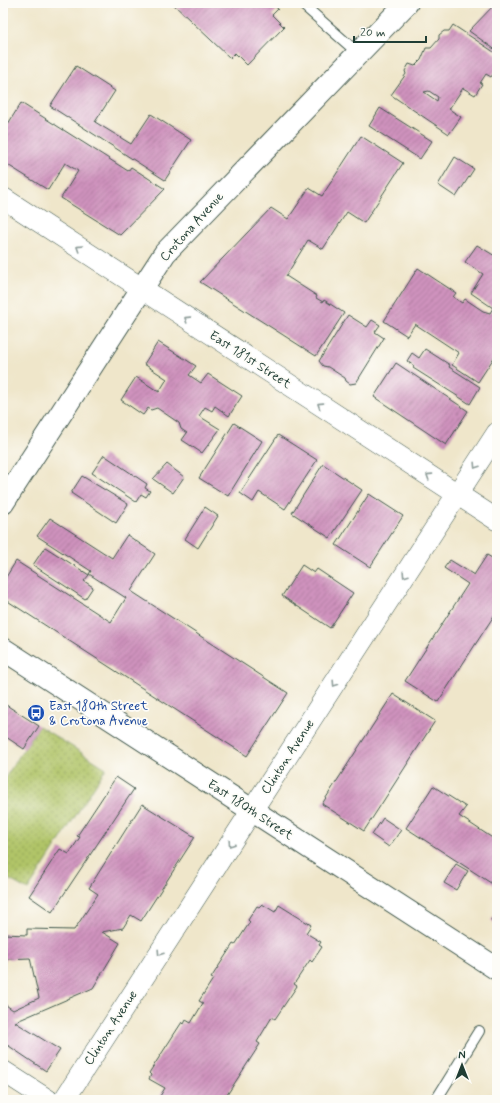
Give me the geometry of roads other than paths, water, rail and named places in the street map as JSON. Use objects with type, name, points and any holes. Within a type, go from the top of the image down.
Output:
[{"type":"street","name":"Crotona Avenue","points":[[3,503],[165,253],[407,3]]},
{"type":"street","name":"East 181st Street","points":[[3,198],[497,520]]},
{"type":"street","name":"Clinton Avenue","points":[[64,1100],[497,433]]},
{"type":"street","name":"East 180th Street","points":[[3,649],[497,969]]},
{"type":"street","points":[[3,1071],[48,1100]]},
{"type":"lane","points":[[301,3],[358,54]]},
{"type":"lane","points":[[436,1100],[479,1031]]},
{"type":"place","name":"East 180th Street & Crotona Avenue","points":[[36,713]]}]
